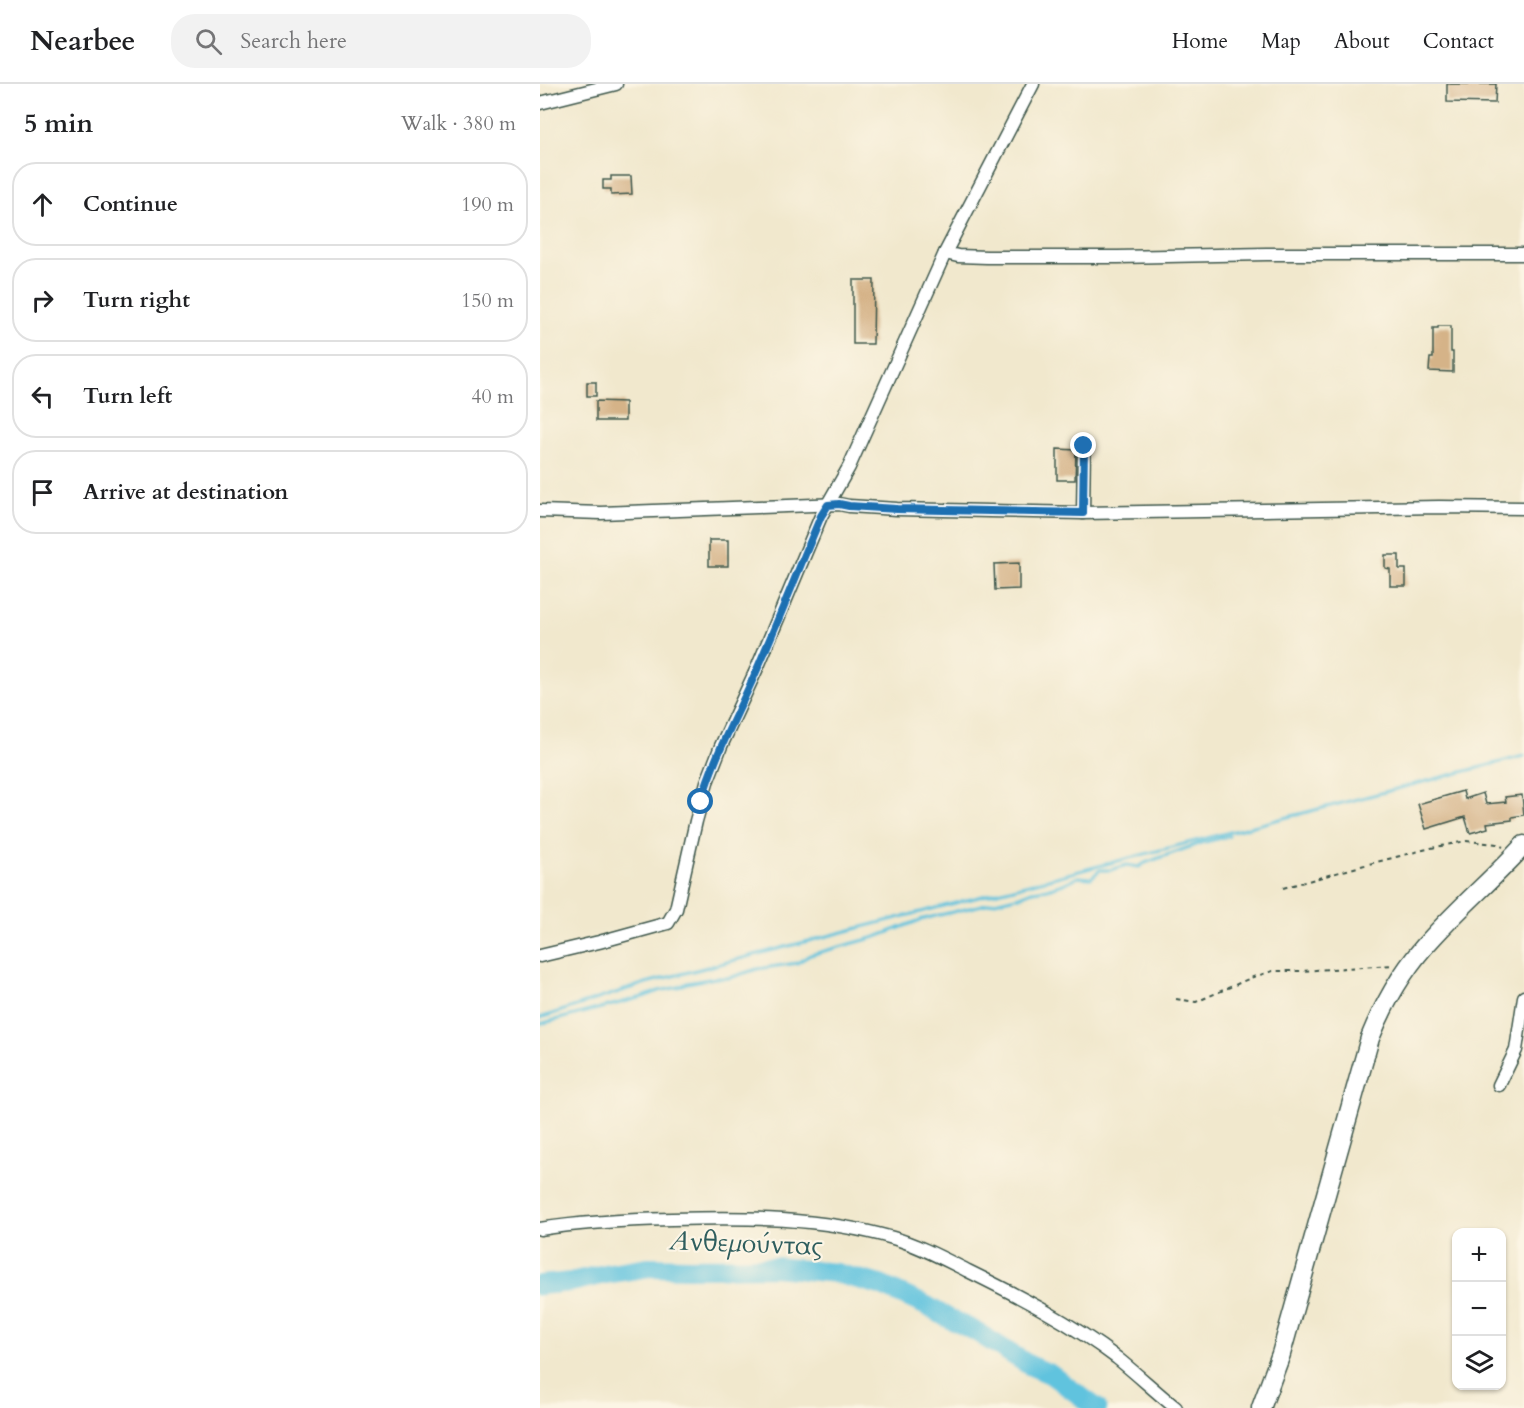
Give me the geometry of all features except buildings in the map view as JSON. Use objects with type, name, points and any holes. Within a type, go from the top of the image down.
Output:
[{"type":"street","points":[[540,103],[616,84]]},
{"type":"street","points":[[540,956],[668,923],[671,918],[680,894],[696,821],[714,761],[759,666],[821,516],[849,467],[945,253],[1033,84]]},
{"type":"street","points":[[945,253],[987,257],[1524,254]]},
{"type":"street","points":[[1083,513],[1084,446]]},
{"type":"street","points":[[540,511],[601,513],[839,504],[897,509],[1083,513],[1439,507],[1524,508]]},
{"type":"street","points":[[1262,1408],[1281,1354],[1370,1038],[1378,1020],[1410,964],[1447,922],[1520,849]]},
{"type":"street","points":[[1499,1085],[1521,1036],[1524,997]]},
{"type":"street","points":[[540,1229],[604,1222],[736,1217],[806,1220],[850,1227],[895,1238],[1005,1289],[1062,1322],[1116,1358],[1176,1408]]},
{"type":"path","points":[[1283,888],[1391,858],[1466,841],[1520,849]]},
{"type":"path","points":[[1176,999],[1197,1002],[1253,977],[1273,972],[1410,964]]},
{"type":"waterway","points":[[540,1018],[646,983],[1524,756]]},
{"type":"waterway","points":[[540,1024],[687,983],[729,978],[757,969],[797,963],[810,955],[876,937],[923,919],[1047,889],[1078,877],[1091,878],[1100,870],[1111,870],[1127,865],[1139,867],[1201,843],[1229,836]]},
{"type":"waterway","name":"Ανθεμούντας","points":[[540,1285],[571,1282],[649,1267],[775,1267],[836,1273],[880,1285],[927,1306],[975,1331],[1029,1365],[1050,1374],[1097,1408]]},
{"type":"waterway","points":[[540,1294],[571,1282]]},
{"type":"route","points":[[701,802],[714,761],[759,666],[821,516],[828,505],[897,509],[1083,513],[1084,446]]}]
